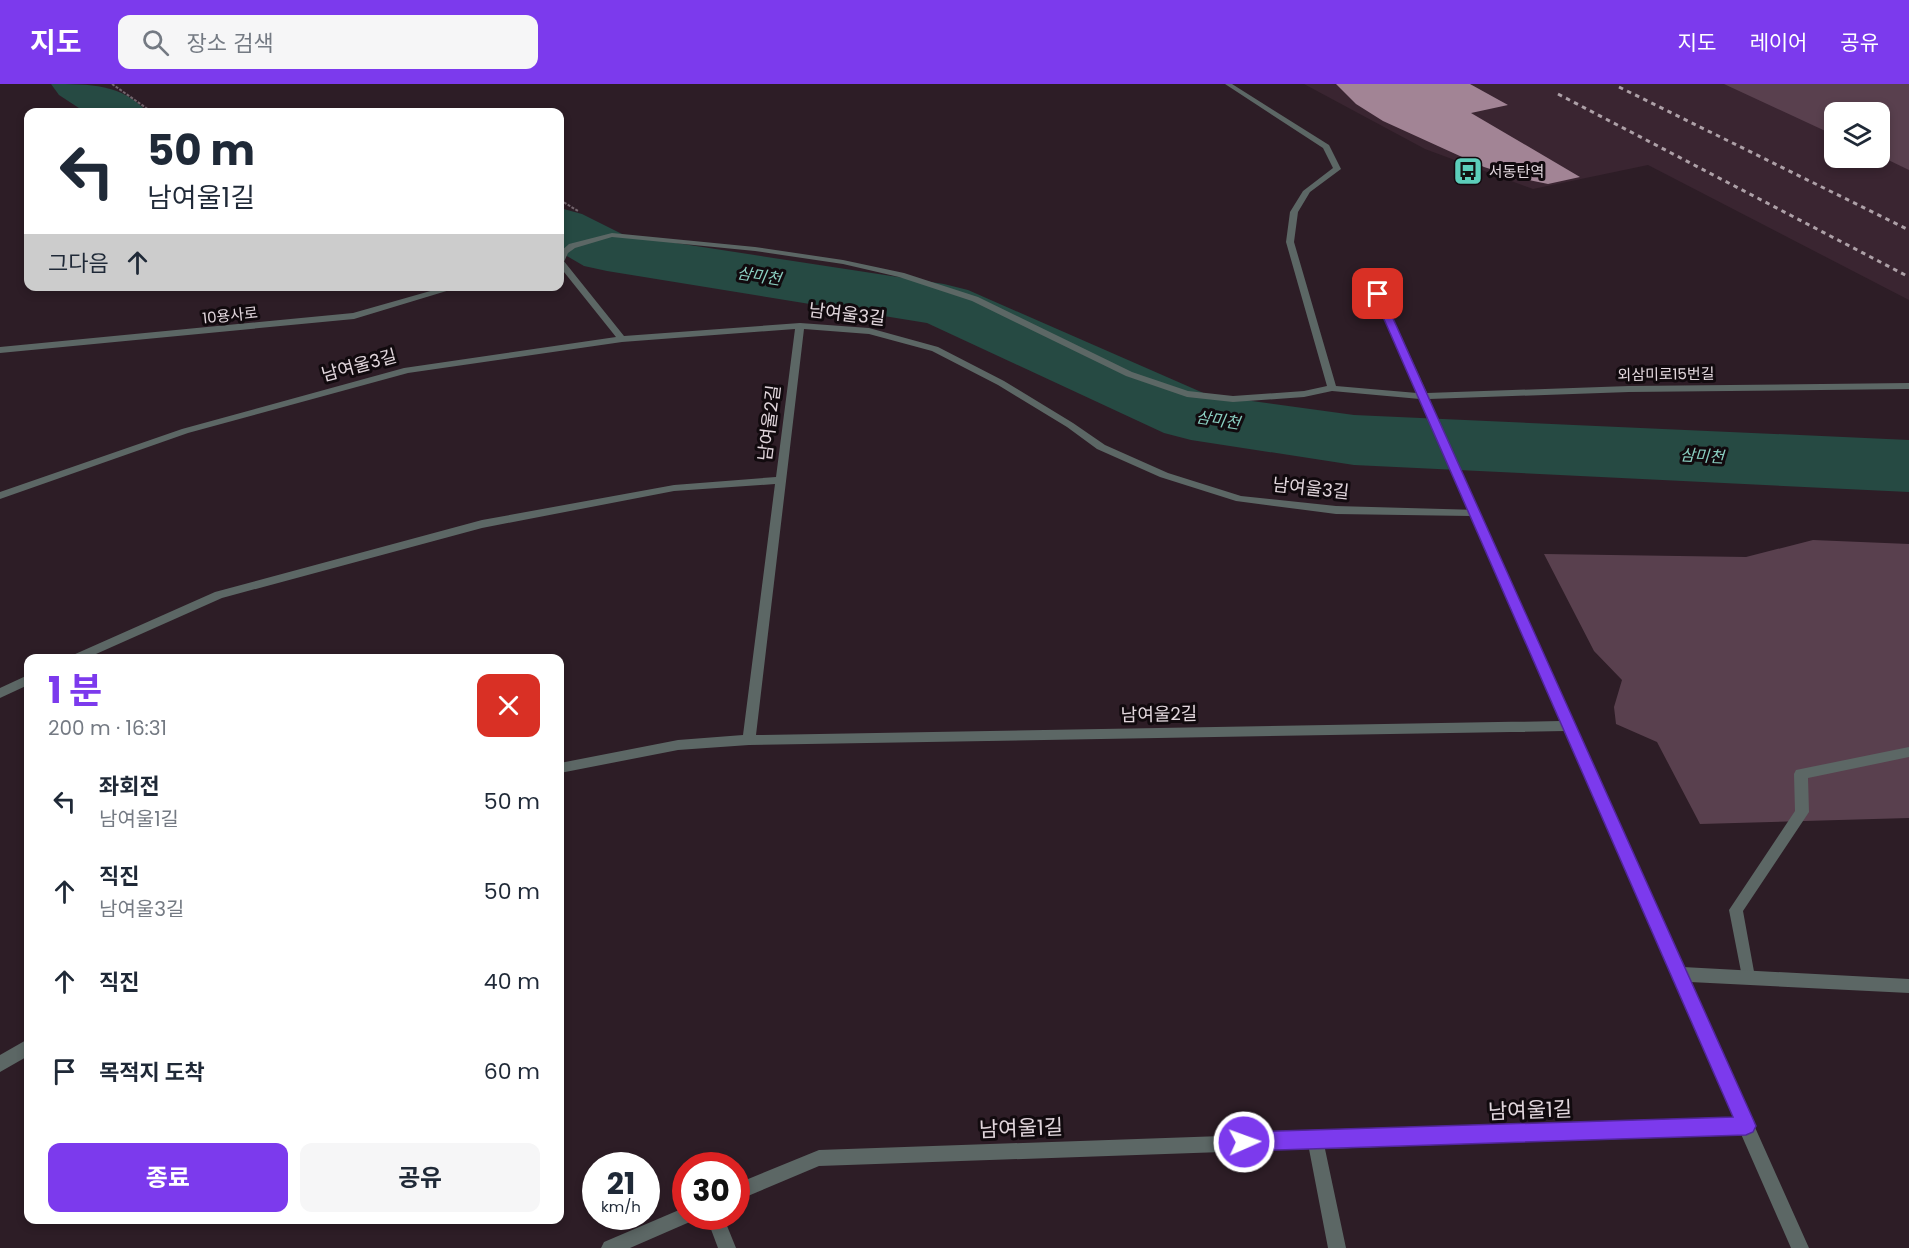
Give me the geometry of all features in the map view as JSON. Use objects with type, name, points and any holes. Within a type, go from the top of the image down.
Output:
[{"type":"street","points":[[1228,84],[1326,147],[1337,169],[1307,191],[1294,212],[1290,242],[1332,388]]},
{"type":"street","name":"외삼미로15번길","points":[[564,252],[572,246],[612,235],[755,249],[843,262],[901,275],[975,299],[1129,374],[1186,394],[1233,399],[1304,394],[1332,388],[1423,396],[1629,389],[1909,386]]},
{"type":"street","points":[[564,267],[622,339]]},
{"type":"street","name":"10용사로","points":[[0,350],[354,316],[442,291]]},
{"type":"street","points":[[1378,294],[1800,1248]]},
{"type":"street","name":"남여울3길","points":[[0,496],[185,431],[407,370],[622,339],[800,326],[870,331],[935,350],[1000,383],[1070,425],[1101,447],[1164,475],[1240,499],[1336,510],[1475,513]]},
{"type":"street","name":"남여울2길","points":[[749,740],[800,326]]},
{"type":"street","points":[[86,654],[219,595],[482,524],[674,488],[781,480]]},
{"type":"street","points":[[0,693],[24,682]]},
{"type":"street","name":"남여울2길","points":[[564,767],[678,745],[749,740],[1569,726]]},
{"type":"street","points":[[1748,977],[1736,910],[1802,812],[1800,774],[1909,752]]},
{"type":"street","points":[[1680,974],[1909,986]]},
{"type":"street","points":[[0,1064],[24,1049]]},
{"type":"street","name":"남여울1길","points":[[750,1187],[819,1158],[1315,1139],[1746,1126]]},
{"type":"street","points":[[1315,1139],[1337,1248]]},
{"type":"street","points":[[610,1248],[672,1221]]},
{"type":"street","points":[[720,1230],[727,1248]]},
{"type":"path","points":[[112,84],[146,108]]},
{"type":"shaded area","points":[[1304,84],[1909,84],[1909,300],[1648,165],[1533,189],[1425,149]]},
{"type":"shaded area","points":[[1724,84],[1909,84],[1909,170],[1890,161],[1890,102],[1824,102],[1824,130]]},
{"type":"shaded area","points":[[1813,540],[1909,544],[1909,818],[1700,824],[1657,742],[1616,724],[1614,707],[1622,680],[1594,651],[1544,554],[1746,557]]},
{"type":"building","points":[[1336,84],[1470,84],[1508,105],[1471,113],[1580,177],[1548,184],[1484,167],[1383,121],[1356,104]]},
{"type":"waterway","name":"삼미천","points":[[77,84],[114,108]]},
{"type":"waterway","name":"삼미천","points":[[564,229],[607,252],[944,305],[1191,416],[1354,440],[1909,466]]},
{"type":"railway","points":[[1619,87],[1909,230]]},
{"type":"railway","points":[[1558,94],[1909,277]]},
{"type":"place","name":"서동탄역","points":[[1468,171]]},
{"type":"route","points":[[1244,1142],[1746,1126],[1378,294]]}]
